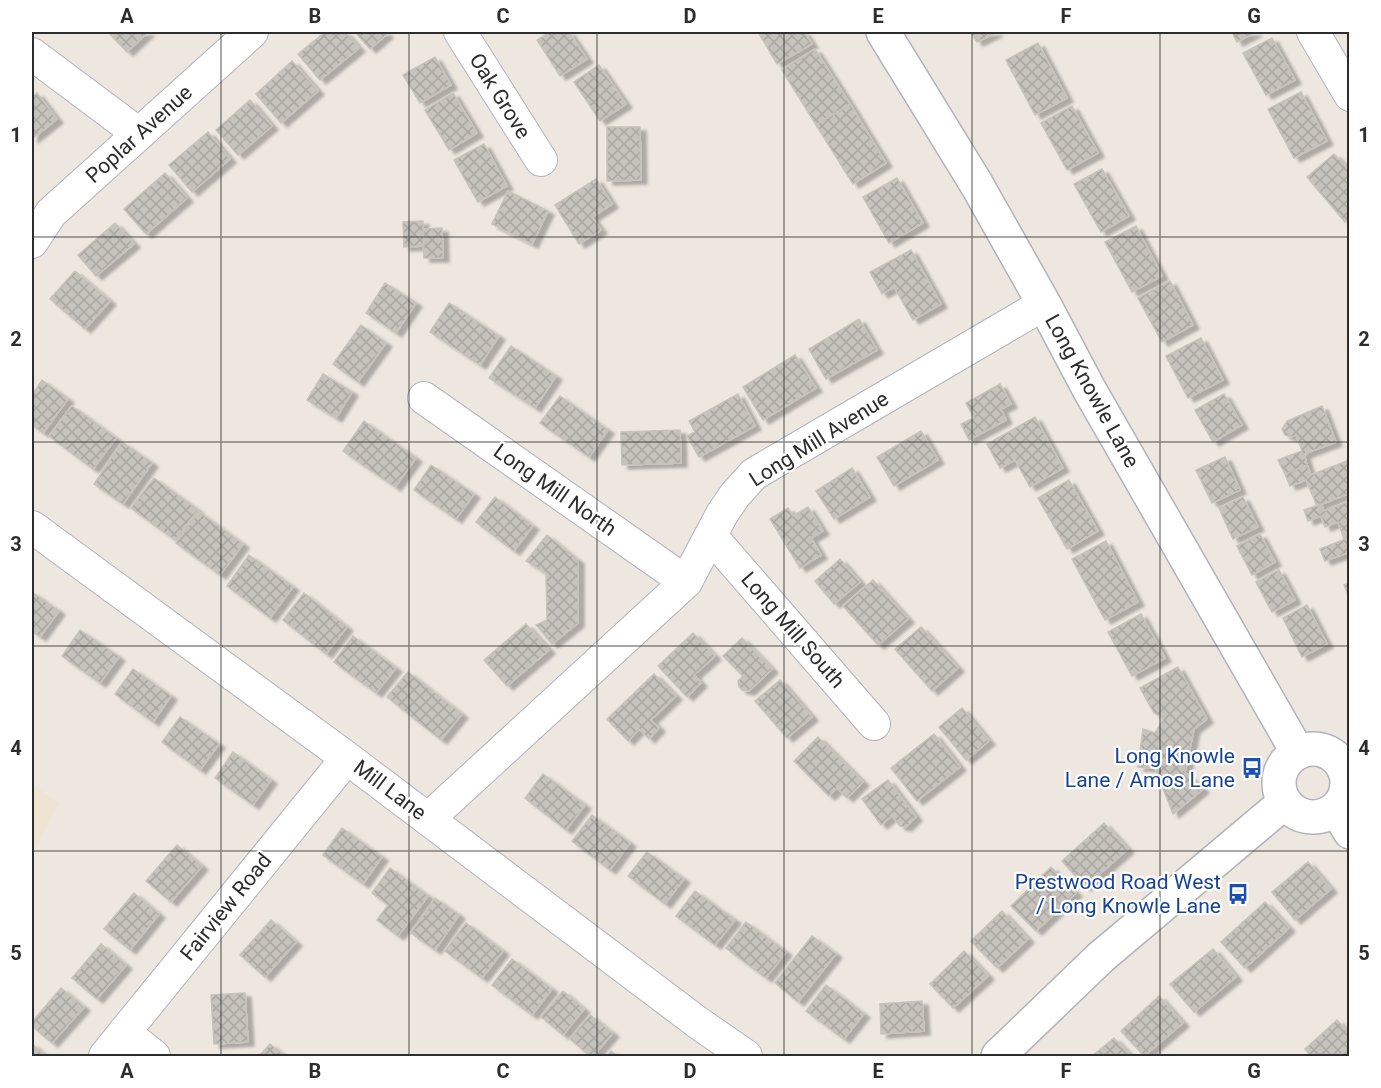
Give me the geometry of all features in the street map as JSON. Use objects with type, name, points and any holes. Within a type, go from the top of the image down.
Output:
[{"type":"main road","name":"Long Knowle Lane","points":[[883,32],[977,185],[1089,389],[1298,753]]},
{"type":"main road","points":[[1319,750],[1344,757],[1347,789],[1342,802],[1343,820],[1300,815],[1285,802],[1280,789],[1281,771],[1298,753],[1319,750]]},
{"type":"main road","points":[[998,1056],[1101,957],[1285,802]]},
{"type":"street","name":"Poplar Avenue","points":[[32,242],[51,213],[252,32]]},
{"type":"street","name":"Oak Grove","points":[[460,32],[541,160]]},
{"type":"street","points":[[1313,32],[1350,95]]},
{"type":"street","points":[[32,54],[139,134]]},
{"type":"street","name":"Long Mill Avenue","points":[[428,819],[686,582],[735,495],[754,474],[1044,304]]},
{"type":"street","name":"Long Mill North","points":[[424,398],[686,582]]},
{"type":"street","name":"Mill Lane","points":[[32,527],[347,758],[697,1022],[746,1056]]},
{"type":"street","name":"Long Mill South","points":[[711,536],[874,724]]},
{"type":"street","name":"Fairview Road","points":[[105,1056],[347,758]]},
{"type":"street","points":[[124,1032],[154,1056]]},
{"type":"shaded area","points":[[32,784],[59,803],[32,855]]},
{"type":"building","points":[[108,32],[148,32],[127,52]]},
{"type":"building","points":[[325,32],[345,32],[359,48],[320,80],[298,54]]},
{"type":"building","points":[[355,32],[386,32],[387,34],[370,49]]},
{"type":"building","points":[[550,32],[569,32],[587,59],[560,76],[537,40]]},
{"type":"building","points":[[758,32],[804,32],[812,44],[777,64]]},
{"type":"building","points":[[971,32],[997,32],[977,42]]},
{"type":"building","points":[[1232,32],[1256,32],[1237,42]]},
{"type":"building","points":[[1272,38],[1295,80],[1266,95],[1243,53]]},
{"type":"building","points":[[1038,43],[1067,98],[1035,115],[1006,60]]},
{"type":"building","points":[[815,49],[850,104],[816,125],[782,70]]},
{"type":"building","points":[[435,57],[451,85],[420,103],[403,75]]},
{"type":"building","points":[[292,61],[318,91],[281,123],[256,94]]},
{"type":"building","points":[[599,65],[626,104],[600,121],[574,82]]},
{"type":"building","points":[[1301,92],[1327,141],[1294,158],[1268,109]]},
{"type":"building","points":[[37,93],[57,119],[32,139],[32,97]]},
{"type":"building","points":[[453,93],[477,133],[449,150],[425,110]]},
{"type":"building","points":[[250,100],[272,126],[238,155],[216,130]]},
{"type":"building","points":[[850,104],[886,163],[853,184],[816,125]]},
{"type":"building","points":[[1072,106],[1098,153],[1067,170],[1041,123]]},
{"type":"building","points":[[607,127],[640,127],[641,180],[607,181]]},
{"type":"building","points":[[208,132],[230,159],[192,192],[169,165]]},
{"type":"building","points":[[484,144],[507,186],[478,202],[454,160]]},
{"type":"building","points":[[1334,154],[1350,171],[1350,218],[1345,222],[1307,177]]},
{"type":"building","points":[[1102,169],[1129,216],[1101,232],[1074,184]]},
{"type":"building","points":[[165,173],[187,198],[146,234],[124,209]]},
{"type":"building","points":[[897,178],[923,223],[889,243],[863,197]]},
{"type":"building","points":[[596,179],[612,204],[592,217],[601,230],[579,244],[555,205]]},
{"type":"building","points":[[508,191],[548,211],[532,244],[492,224]]},
{"type":"building","points":[[423,221],[424,246],[404,247],[403,222]]},
{"type":"building","points":[[115,223],[134,244],[96,276],[78,255]]},
{"type":"building","points":[[1136,226],[1162,276],[1132,292],[1105,242]]},
{"type":"building","points":[[442,228],[443,258],[424,258],[423,229]]},
{"type":"building","points":[[911,250],[941,304],[913,320],[894,287],[882,294],[870,272]]},
{"type":"building","points":[[75,271],[110,301],[85,329],[50,299]]},
{"type":"building","points":[[1170,281],[1193,325],[1162,342],[1138,298]]},
{"type":"building","points":[[385,283],[416,303],[396,333],[366,313]]},
{"type":"building","points":[[449,303],[499,336],[480,365],[430,332]]},
{"type":"building","points":[[859,319],[877,350],[826,379],[809,349]]},
{"type":"building","points":[[361,325],[386,343],[358,382],[333,364]]},
{"type":"building","points":[[1201,338],[1223,380],[1188,398],[1166,356]]},
{"type":"building","points":[[511,346],[556,376],[535,408],[489,378]]},
{"type":"building","points":[[795,355],[816,388],[763,420],[743,387]]},
{"type":"building","points":[[323,374],[352,392],[336,418],[307,400]]},
{"type":"building","points":[[42,380],[68,399],[43,433],[32,425],[32,395]]},
{"type":"building","points":[[1000,384],[1011,404],[1001,409],[1006,420],[969,440],[961,424],[974,418],[966,403]]},
{"type":"building","points":[[738,394],[755,426],[699,457],[687,436],[695,432],[689,421]]},
{"type":"building","points":[[1224,394],[1242,425],[1213,442],[1195,410]]},
{"type":"building","points":[[560,396],[608,430],[589,457],[540,423]]},
{"type":"building","points":[[72,406],[116,438],[93,469],[49,436]]},
{"type":"building","points":[[1322,406],[1336,442],[1304,454],[1307,465],[1285,474],[1278,460],[1302,451],[1296,435],[1291,437],[1285,435],[1282,429],[1287,421]]},
{"type":"building","points":[[1035,417],[1063,468],[1030,487],[1015,460],[1000,468],[987,444]]},
{"type":"building","points":[[364,421],[416,458],[395,487],[343,451]]},
{"type":"building","points":[[680,430],[681,463],[622,465],[621,432]]},
{"type":"building","points":[[921,431],[938,460],[894,486],[877,457]]},
{"type":"building","points":[[122,442],[152,463],[123,504],[94,484]]},
{"type":"building","points":[[1225,457],[1240,490],[1212,503],[1196,470]]},
{"type":"building","points":[[1349,460],[1350,493],[1317,506],[1306,480],[1290,486],[1285,474],[1307,465],[1311,475]]},
{"type":"building","points":[[431,465],[474,494],[456,519],[414,490]]},
{"type":"building","points":[[852,468],[870,497],[834,519],[816,491]]},
{"type":"building","points":[[154,478],[198,510],[175,540],[131,508]]},
{"type":"building","points":[[1069,480],[1098,531],[1067,549],[1038,498]]},
{"type":"building","points":[[495,497],[533,526],[514,551],[476,522]]},
{"type":"building","points":[[1243,497],[1258,527],[1233,539],[1219,508]]},
{"type":"building","points":[[1350,501],[1350,537],[1344,539],[1338,522],[1325,527],[1321,516],[1308,521],[1304,510],[1321,504],[1324,511]]},
{"type":"building","points":[[808,507],[823,531],[811,538],[821,555],[800,568],[770,519],[788,508],[793,516]]},
{"type":"building","points":[[199,512],[243,544],[220,575],[176,543]]},
{"type":"building","points":[[1260,534],[1275,562],[1252,575],[1237,546]]},
{"type":"building","points":[[547,535],[578,560],[578,623],[552,644],[536,625],[547,620],[546,573],[526,561]]},
{"type":"building","points":[[1350,537],[1350,552],[1325,561],[1320,549]]},
{"type":"building","points":[[1106,541],[1138,602],[1105,620],[1072,559]]},
{"type":"building","points":[[249,555],[293,587],[270,618],[227,586]]},
{"type":"building","points":[[840,559],[860,582],[834,604],[815,581]]},
{"type":"building","points":[[1279,570],[1295,600],[1272,612],[1256,582]]},
{"type":"building","points":[[873,580],[908,619],[878,645],[843,606]]},
{"type":"building","points":[[1350,583],[1350,599],[1344,585]]},
{"type":"building","points":[[32,592],[59,611],[40,637],[32,631]]},
{"type":"building","points":[[304,593],[347,627],[326,654],[283,620]]},
{"type":"building","points":[[1307,605],[1327,644],[1302,657],[1283,618]]},
{"type":"building","points":[[1141,614],[1165,658],[1132,676],[1108,632]]},
{"type":"building","points":[[526,624],[549,650],[507,686],[484,660]]},
{"type":"building","points":[[921,627],[958,668],[932,691],[895,649]]},
{"type":"building","points":[[80,630],[119,657],[100,683],[62,656]]},
{"type":"building","points":[[693,633],[715,656],[694,675],[701,683],[687,697],[658,666]]},
{"type":"building","points":[[353,636],[396,668],[376,693],[334,662]]},
{"type":"building","points":[[742,638],[772,669],[749,691],[739,687],[738,681],[743,676],[723,656]]},
{"type":"building","points":[[1178,667],[1207,719],[1194,729],[1185,772],[1203,789],[1173,814],[1155,768],[1138,767],[1143,729],[1155,733],[1164,718],[1154,713],[1140,688]]},
{"type":"building","points":[[133,669],[171,696],[153,722],[115,694]]},
{"type":"building","points":[[408,672],[462,714],[441,740],[387,697]]},
{"type":"building","points":[[654,674],[676,696],[651,720],[659,728],[649,739],[639,729],[628,741],[607,719]]},
{"type":"building","points":[[780,680],[812,717],[787,738],[755,701]]},
{"type":"building","points":[[962,708],[989,741],[966,760],[939,727]]},
{"type":"building","points":[[180,717],[219,744],[200,770],[162,742]]},
{"type":"building","points":[[934,734],[960,767],[917,801],[891,768]]},
{"type":"building","points":[[818,737],[863,782],[847,798],[837,788],[829,796],[794,761]]},
{"type":"building","points":[[233,752],[271,780],[253,805],[215,778]]},
{"type":"building","points":[[543,774],[585,805],[566,830],[525,798]]},
{"type":"building","points":[[888,780],[916,817],[906,827],[900,826],[892,816],[881,825],[862,799]]},
{"type":"building","points":[[592,815],[630,843],[610,870],[572,841]]},
{"type":"building","points":[[1104,823],[1128,849],[1085,887],[1062,861]]},
{"type":"building","points":[[342,828],[382,857],[363,884],[323,855]]},
{"type":"building","points":[[177,845],[202,866],[171,902],[146,881]]},
{"type":"building","points":[[647,852],[684,879],[665,904],[628,876]]},
{"type":"building","points":[[1308,862],[1331,889],[1295,920],[1272,892]]},
{"type":"building","points":[[1051,867],[1076,893],[1036,931],[1011,906]]},
{"type":"building","points":[[390,868],[428,896],[398,936],[377,920],[388,905],[372,893]]},
{"type":"building","points":[[695,891],[735,920],[715,945],[676,916]]},
{"type":"building","points":[[134,893],[159,914],[130,950],[104,929]]},
{"type":"building","points":[[435,898],[459,915],[435,950],[411,933]]},
{"type":"building","points":[[1265,902],[1289,928],[1245,968],[1221,942]]},
{"type":"building","points":[[1002,911],[1028,939],[997,968],[971,941]]},
{"type":"building","points":[[271,920],[296,942],[265,977],[240,955]]},
{"type":"building","points":[[746,922],[786,952],[766,978],[726,948]]},
{"type":"building","points":[[466,923],[503,951],[482,978],[445,951]]},
{"type":"building","points":[[812,936],[836,954],[798,1002],[775,983]]},
{"type":"building","points":[[101,944],[126,965],[97,999],[72,978]]},
{"type":"building","points":[[1213,949],[1236,977],[1194,1012],[1170,984]]},
{"type":"building","points":[[964,951],[988,976],[953,1008],[930,984]]},
{"type":"building","points":[[512,959],[552,989],[532,1015],[492,985]]},
{"type":"building","points":[[826,985],[864,1014],[844,1039],[806,1011]]},
{"type":"building","points":[[61,988],[84,1007],[52,1043],[32,1026],[32,1022]]},
{"type":"building","points":[[563,991],[584,1009],[563,1035],[541,1017]]},
{"type":"building","points":[[245,993],[248,1042],[214,1044],[211,995]]},
{"type":"building","points":[[1159,996],[1183,1023],[1144,1056],[1121,1031]]},
{"type":"building","points":[[922,1001],[924,1031],[881,1034],[880,1004]]},
{"type":"building","points":[[590,1015],[613,1033],[593,1056],[570,1039]]},
{"type":"building","points":[[1337,1020],[1350,1034],[1350,1047],[1338,1056],[1311,1056],[1305,1049]]},
{"type":"building","points":[[1114,1038],[1131,1056],[1092,1056]]},
{"type":"building","points":[[32,1044],[46,1056],[32,1056]]},
{"type":"building","points":[[270,1044],[285,1056],[259,1056]]},
{"type":"building","points":[[611,1051],[618,1056],[607,1056]]},
{"type":"place","name":"Long Knowle Lane / Amos Lane","points":[[1252,768]]},
{"type":"place","name":"Prestwood Road West / Long Knowle Lane","points":[[1238,894]]}]
